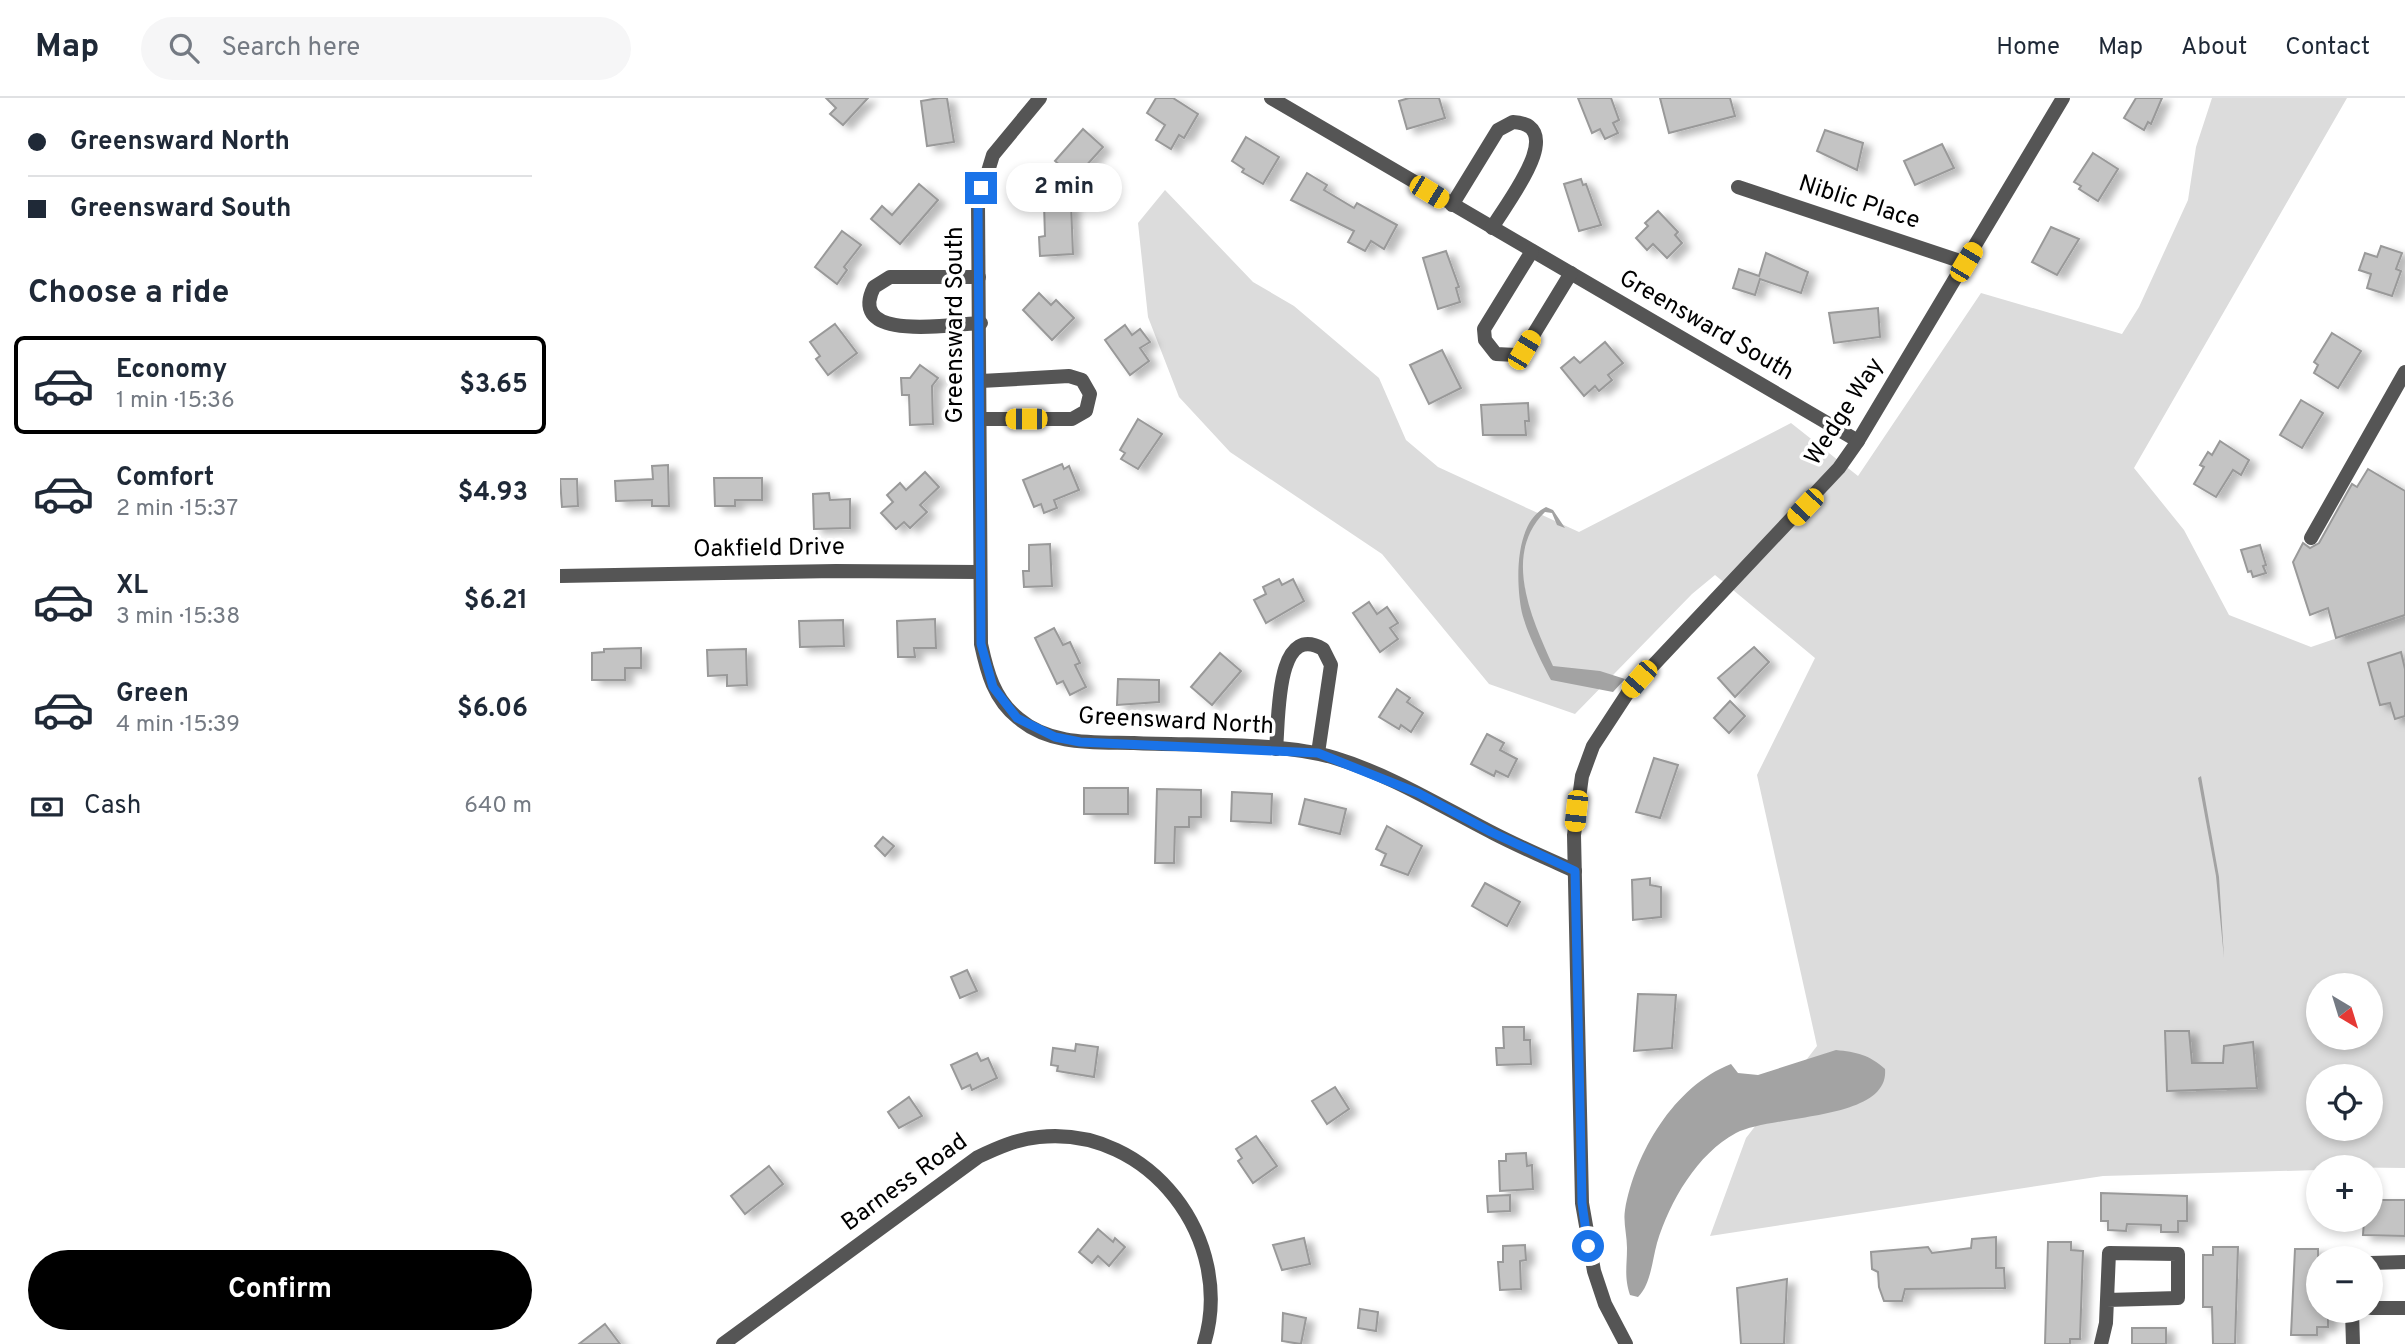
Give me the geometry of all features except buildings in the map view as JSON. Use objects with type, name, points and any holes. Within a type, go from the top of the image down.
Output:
[{"type":"street","points":[[1271,98],[1452,205],[1492,228],[1537,151],[1536,134],[1530,126],[1513,122],[1498,130],[1452,205]]},
{"type":"street","name":"Wedge Way","points":[[1575,871],[1574,835],[1582,776],[1593,746],[1615,711],[1650,667],[1817,494],[1858,441],[2063,98]]},
{"type":"street","name":"Greensward South","points":[[979,572],[981,323],[978,204],[986,170],[1007,134],[1034,100]]},
{"type":"street","name":"Niblic Place","points":[[1738,187],[1966,262]]},
{"type":"street","name":"Greensward South","points":[[1492,228],[1858,441]]},
{"type":"street","points":[[1532,251],[1484,329],[1485,340],[1496,354],[1507,357],[1524,350],[1571,273]]},
{"type":"street","points":[[979,277],[890,277],[874,287],[869,305],[874,316],[890,326],[981,323]]},
{"type":"street","points":[[2311,538],[2405,372]]},
{"type":"street","points":[[980,419],[1072,419],[1086,411],[1090,394],[1082,380],[1074,376],[981,381]]},
{"type":"street","name":"Oakfield Drive","points":[[560,576],[836,571],[979,572]]},
{"type":"street","name":"Greensward North","points":[[979,572],[981,644],[986,670],[1003,704],[1033,729],[1080,742],[1318,753],[1418,793],[1491,832],[1575,871]]},
{"type":"street","points":[[1276,749],[1286,659],[1298,645],[1307,643],[1323,649],[1331,665],[1318,753]]},
{"type":"street","points":[[1575,871],[1584,1220],[1594,1271],[1605,1304],[1626,1344]]},
{"type":"street","name":"Barness Road","points":[[723,1344],[978,1157],[1023,1139],[1057,1136],[1105,1146],[1128,1156],[1150,1171],[1183,1205],[1199,1234],[1210,1282],[1209,1329],[1204,1344]]},
{"type":"street","points":[[2101,1344],[2107,1300],[2109,1253],[2178,1254],[2178,1298],[2107,1300]]},
{"type":"street","points":[[2383,1263],[2405,1262]]},
{"type":"street","points":[[2383,1308],[2405,1308]]},
{"type":"street","points":[[2352,1323],[2353,1344]]},
{"type":"shaded area","points":[[2212,98],[2347,98],[2134,468],[2184,530],[2229,615],[2311,647],[2405,615],[2405,1168],[2383,1168],[2383,1155],[2306,1155],[2306,1170],[2103,1176],[1710,1236],[1746,1138],[1817,1046],[1757,775],[1815,658],[1715,575],[1692,594],[1575,714],[1489,684],[1382,554],[1230,452],[1179,397],[1148,317],[1138,223],[1165,190],[1253,282],[1294,306],[1379,378],[1406,440],[1438,467],[1579,532],[1791,423],[1858,476],[1981,293],[2122,334],[2139,307],[2188,200],[2196,147]]},
{"type":"shaded area","points":[[1546,507],[1553,510],[1565,528],[1557,525],[1552,513],[1545,512],[1532,529],[1525,548],[1525,588],[1537,629],[1553,666],[1600,671],[1625,679],[1613,692],[1551,680],[1526,625],[1519,596],[1520,552],[1528,525],[1536,514]]},
{"type":"shaded area","points":[[2201,776],[2219,877],[2224,958],[2216,876],[2198,778]]},
{"type":"shaded area","points":[[1836,1050],[1874,1060],[1885,1069],[1882,1086],[1869,1098],[1850,1107],[1753,1127],[1722,1142],[1697,1166],[1677,1195],[1657,1243],[1646,1286],[1638,1297],[1630,1295],[1626,1277],[1624,1219],[1630,1188],[1648,1145],[1675,1105],[1710,1074],[1731,1064],[1738,1073],[1758,1075]]},
{"type":"route","points":[[981,188],[978,204],[982,361],[978,458],[979,596],[981,644],[986,670],[993,687],[1003,704],[1017,718],[1033,729],[1055,737],[1080,742],[1276,749],[1318,753],[1339,759],[1418,793],[1491,832],[1575,871],[1582,1203],[1588,1246]]}]
